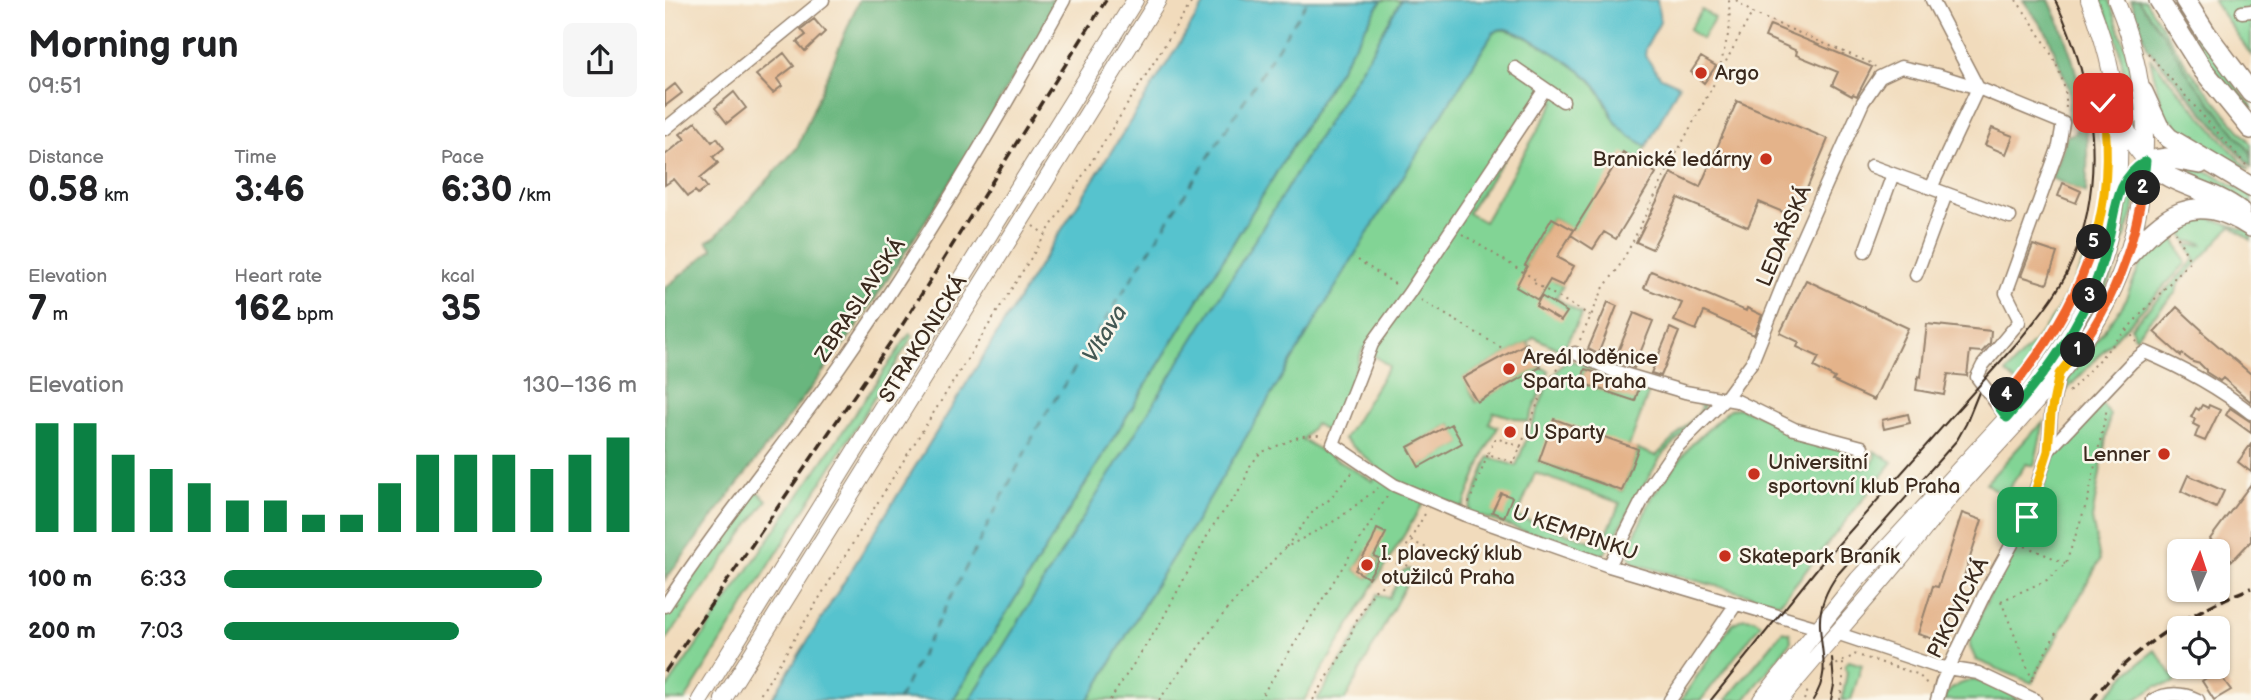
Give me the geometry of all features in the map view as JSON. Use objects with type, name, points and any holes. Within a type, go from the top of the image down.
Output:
[{"type":"highway","points":[[2159,0],[2203,70],[2251,129]]},
{"type":"highway","points":[[2185,0],[2251,93]]},
{"type":"highway","points":[[2143,92],[2159,127],[2169,138],[2249,180]]},
{"type":"highway","points":[[2146,161],[2163,158],[2183,160],[2249,180]]},
{"type":"highway","points":[[2146,161],[2164,174],[2212,194],[2251,220]]},
{"type":"highway","points":[[2125,259],[2155,227],[2180,213],[2196,209],[2213,211],[2236,218],[2251,227]]},
{"type":"main road","name":"STRAKONICKÁ","points":[[700,700],[1135,0]]},
{"type":"main road","name":"STRAKONICKÁ","points":[[723,700],[1158,0]]},
{"type":"main road","points":[[2089,0],[2107,54],[2115,99],[2119,166],[2116,204]]},
{"type":"main road","points":[[1780,700],[1947,501],[2059,374],[2082,345],[2104,309],[2125,259],[2140,209],[2146,161],[2143,92],[2131,40],[2116,0]]},
{"type":"main road","points":[[2115,99],[2133,143],[2146,161]]},
{"type":"main road","points":[[1761,700],[1858,579],[2007,418],[2051,364],[2077,324],[2101,267],[2122,184],[2128,175],[2146,161]]},
{"type":"main road","points":[[1818,628],[1836,633]]},
{"type":"street","points":[[665,129],[823,0]]},
{"type":"street","name":"ZBRASLAVSKÁ","points":[[665,606],[695,559],[838,368],[909,265],[1064,0]]},
{"type":"street","points":[[1932,0],[1978,88]]},
{"type":"street","points":[[1880,77],[1901,67],[1937,75],[1978,88],[2063,123],[2059,146],[2006,293],[2019,322],[1983,365],[1977,377],[2007,418]]},
{"type":"street","points":[[1515,68],[1563,101]]},
{"type":"street","name":"LEDAŘSKÁ","points":[[1609,566],[1649,487],[1668,458],[1725,399],[1752,362],[1794,257],[1863,102],[1880,77]]},
{"type":"street","points":[[1931,188],[1978,88]]},
{"type":"street","points":[[1333,443],[1372,344],[1545,89]]},
{"type":"street","points":[[1871,166],[2010,216]]},
{"type":"street","points":[[1865,251],[1893,174]]},
{"type":"street","points":[[1916,275],[1947,194]]},
{"type":"street","points":[[2048,451],[2145,352],[2185,368],[2233,398],[2251,413]]},
{"type":"street","points":[[1575,353],[1614,371],[1685,392],[1737,401],[1794,429],[1862,447],[1863,456]]},
{"type":"street","name":"PIKOVICKÁ","points":[[1937,700],[1949,668],[1986,592],[2027,517],[2048,451],[2051,413],[2059,374]]},
{"type":"street","name":"U KEMPINKU","points":[[1333,443],[1390,483],[1465,515],[1609,566],[1818,628]]},
{"type":"street","points":[[1670,700],[1736,604]]},
{"type":"street","points":[[1836,633],[1949,668],[1978,673],[2030,697]]},
{"type":"street","points":[[2153,700],[2173,694],[2198,700]]},
{"type":"path","points":[[757,700],[892,479],[1193,0]]},
{"type":"path","points":[[1718,75],[1730,27],[1729,0]]},
{"type":"path","points":[[1737,0],[1752,13],[1873,64],[1880,77]]},
{"type":"path","points":[[2016,0],[2047,44],[2065,89],[2067,106],[2063,123]]},
{"type":"path","points":[[1488,454],[1514,463],[1544,388],[1561,360],[1575,353],[1604,288],[1617,270],[1752,13]]},
{"type":"path","points":[[2146,51],[2249,180]]},
{"type":"path","points":[[1453,228],[1536,280],[1534,283],[1591,316]]},
{"type":"path","points":[[1358,260],[1502,348]]},
{"type":"path","points":[[2042,350],[2074,293]]},
{"type":"path","points":[[2126,329],[2145,352]]},
{"type":"path","points":[[2032,679],[2001,601],[2047,580],[2066,563],[2088,499],[2107,408]]},
{"type":"path","points":[[1110,700],[1165,613],[1212,527],[1242,487],[1250,466],[1260,453],[1301,436],[1318,435],[1333,443]]},
{"type":"path","points":[[1465,515],[1496,438],[1521,447]]},
{"type":"path","points":[[1159,700],[1228,608],[1285,548],[1315,509],[1327,502],[1361,463]]},
{"type":"path","points":[[1285,548],[1338,519],[1390,483]]},
{"type":"path","points":[[1259,700],[1390,483]]},
{"type":"path","points":[[1313,700],[1344,651],[1356,621],[1374,591],[1386,583],[1431,502]]},
{"type":"path","points":[[1410,541],[1427,548]]},
{"type":"path","points":[[2014,541],[2066,563]]},
{"type":"path","points":[[1398,561],[1434,578]]},
{"type":"path","points":[[2030,697],[2032,679],[2058,629]]},
{"type":"path","points":[[1824,671],[1854,654],[1917,674],[1928,688]]},
{"type":"path","points":[[1840,700],[1843,660]]},
{"type":"path","points":[[1804,700],[1809,689]]},
{"type":"green space","points":[[859,0],[1059,0],[961,166],[854,331],[665,580],[665,288],[713,249],[707,241],[716,236],[797,148]]},
{"type":"green space","points":[[1382,0],[1401,0],[979,688],[970,700],[953,700]]},
{"type":"green space","points":[[2023,0],[2049,0],[2068,46],[2085,118],[2086,193],[2051,178],[2067,136],[2075,133],[2079,123],[2067,119],[2070,92],[2048,35]]},
{"type":"green space","points":[[2100,0],[2109,0],[2130,62],[2139,136],[2133,129],[2115,33]]},
{"type":"green space","points":[[2131,0],[2138,0],[2190,77],[2251,153],[2251,167],[2148,49]]},
{"type":"green space","points":[[2138,0],[2145,0],[2189,69],[2251,144],[2251,153],[2190,77]]},
{"type":"green space","points":[[2170,0],[2176,0],[2251,105],[2251,113],[2216,71]]},
{"type":"green space","points":[[2213,0],[2251,0],[2251,55]]},
{"type":"green space","points":[[1702,10],[1715,18],[1702,39],[1689,30]]},
{"type":"green space","points":[[1499,30],[1520,35],[1547,49],[1585,75],[1596,86],[1620,127],[1647,146],[1638,162],[1574,231],[1552,218],[1525,265],[1563,286],[1556,298],[1582,314],[1562,351],[1534,337],[1528,343],[1541,367],[1549,371],[1528,422],[1494,412],[1489,423],[1498,427],[1463,508],[1429,494],[1304,700],[1087,700],[1353,256],[1493,33]],"holes":[[[1543,101],[1555,101],[1484,222],[1468,213]],[[1527,343],[1540,367],[1476,402],[1464,378]],[[1363,348],[1389,366],[1344,439],[1379,469],[1373,481],[1303,440],[1315,424],[1332,433]],[[1451,424],[1461,443],[1420,466],[1409,447]],[[1366,551],[1380,560],[1368,578],[1355,570]]]},
{"type":"green space","points":[[2150,58],[2249,170],[2175,129],[2175,124],[2171,119],[2168,121],[2162,109]]},
{"type":"green space","points":[[2176,163],[2214,174],[2251,196],[2251,213],[2230,199],[2171,171]]},
{"type":"green space","points":[[2129,187],[2137,188],[2133,213],[2111,279],[2083,330],[2105,274]]},
{"type":"green space","points":[[2205,216],[2251,232],[2251,240],[2231,226],[2178,284],[2176,292],[2137,337],[2134,336],[2131,327],[2195,259],[2187,245],[2203,245],[2186,241],[2175,221]]},
{"type":"green space","points":[[2096,226],[2101,227],[2095,250],[2070,312],[2022,388],[2006,373],[2038,337],[2067,295]]},
{"type":"green space","points":[[2168,226],[2186,263],[2064,393],[2069,377],[2123,305],[2147,249]]},
{"type":"green space","points":[[910,333],[913,336],[685,700],[665,700],[665,691]]},
{"type":"green space","points":[[1572,361],[1693,398],[1704,406],[1702,414],[1660,458],[1605,553],[1597,556],[1468,512],[1489,457],[1516,466],[1547,386],[1563,363]],"holes":[[[1585,369],[1639,387],[1635,400],[1581,383]],[[1651,386],[1698,402],[1701,407],[1700,412],[1656,456],[1638,449],[1622,491],[1539,461],[1629,446]],[[1535,473],[1620,503],[1602,545],[1517,517]]]},
{"type":"green space","points":[[2101,403],[2110,415],[2092,519],[2100,560],[2032,683],[1976,660],[1970,647],[1970,639],[2053,451]]},
{"type":"green space","points":[[1738,408],[1850,447],[1852,462],[1861,468],[1871,466],[1875,457],[1874,451],[1893,462],[1780,603],[1634,564],[1628,554],[1653,495],[1692,444],[1730,409]]},
{"type":"green space","points":[[2044,422],[2034,466],[2026,464],[2003,497],[1986,483]]},
{"type":"green space","points":[[753,488],[767,500],[665,642],[665,610]]},
{"type":"green space","points":[[1403,571],[1413,571],[1345,700],[1317,700],[1353,642],[1378,594],[1389,598]]},
{"type":"green space","points":[[1744,618],[1754,619],[1761,624],[1701,700],[1681,700],[1732,624]]},
{"type":"green space","points":[[1783,631],[1790,633],[1791,641],[1745,700],[1726,700]]},
{"type":"green space","points":[[2155,650],[2167,667],[2167,679],[2175,679],[2175,683],[2157,686],[2135,700],[2103,700],[2125,675]]},
{"type":"green space","points":[[1849,661],[1862,665],[1851,700],[1842,700],[1847,673],[1845,666]]},
{"type":"green space","points":[[1973,680],[1998,685],[2018,700],[1943,700],[1955,686]]},
{"type":"water","name":"Vltava","points":[[1207,0],[1382,0],[953,700],[771,700],[1047,253]]},
{"type":"water","points":[[1401,0],[1657,0],[1660,22],[1646,48],[1645,56],[1661,77],[1679,85],[1647,146],[1620,127],[1596,85],[1585,75],[1522,35],[1503,29],[1493,33],[1369,231],[1087,700],[970,700],[1373,49]]},
{"type":"building","points":[[814,19],[825,32],[805,51],[797,42],[806,35],[801,29]]},
{"type":"building","points":[[1770,25],[1872,67],[1857,96],[1832,85],[1838,72],[1796,55],[1797,51],[1765,37]]},
{"type":"building","points":[[784,53],[794,66],[777,79],[782,86],[773,93],[756,75]]},
{"type":"building","name":"Argo","points":[[1701,57],[1716,66],[1704,83],[1691,72]]},
{"type":"building","points":[[675,84],[682,93],[665,106],[665,92]]},
{"type":"building","points":[[734,92],[746,108],[727,123],[715,108]]},
{"type":"building","name":"Branické ledárny","points":[[1737,101],[1828,139],[1795,217],[1759,202],[1748,227],[1678,198],[1652,249],[1636,242],[1671,173],[1700,187]]},
{"type":"building","points":[[696,122],[712,142],[717,138],[724,148],[713,157],[718,163],[700,178],[707,187],[698,194],[695,191],[688,196],[674,179],[665,185],[665,155],[685,139],[680,134]]},
{"type":"building","points":[[1992,128],[2013,136],[2006,154],[1985,145]]},
{"type":"building","points":[[1623,152],[1656,173],[1616,239],[1604,232],[1593,249],[1571,235]]},
{"type":"building","points":[[2063,183],[2081,191],[2076,203],[2058,196]]},
{"type":"building","points":[[1552,218],[1574,230],[1557,257],[1574,266],[1563,286],[1550,280],[1538,300],[1516,287],[1527,266],[1525,265]]},
{"type":"building","points":[[2033,245],[2057,253],[2047,284],[2021,276]]},
{"type":"building","points":[[1651,271],[1746,311],[1747,308],[1762,315],[1754,335],[1704,312],[1696,330],[1674,321],[1682,303],[1644,288]]},
{"type":"building","points":[[1806,280],[1908,328],[1874,400],[1833,381],[1835,378],[1814,367],[1819,357],[1797,347],[1799,342],[1780,333]]},
{"type":"building","points":[[1541,296],[1567,312],[1561,321],[1536,306]]},
{"type":"building","points":[[1608,302],[1617,306],[1598,354],[1588,349]]},
{"type":"building","points":[[2177,307],[2251,374],[2251,402],[2223,378],[2220,381],[2206,372],[2200,364],[2182,354],[2181,356],[2154,332]]},
{"type":"building","points":[[1634,313],[1653,321],[1634,368],[1614,361]]},
{"type":"building","points":[[1927,324],[1991,331],[1990,343],[1982,352],[1970,351],[1967,376],[1948,374],[1944,395],[1916,390],[1918,376],[1921,377]]},
{"type":"building","points":[[1670,328],[1679,332],[1661,376],[1651,373]]},
{"type":"building","points":[[1527,343],[1541,367],[1477,402],[1463,378]]},
{"type":"building","points":[[1585,369],[1639,388],[1635,401],[1581,383]]},
{"type":"building","points":[[2202,405],[2220,410],[2205,441],[2195,437],[2199,427],[2193,424],[2195,419],[2191,417],[2196,408],[2199,410]]},
{"type":"building","points":[[2230,408],[2251,422],[2251,433],[2226,415]]},
{"type":"building","points":[[1908,414],[1910,423],[1884,429],[1882,420]]},
{"type":"building","points":[[1554,419],[1638,449],[1622,491],[1539,461]]},
{"type":"building","points":[[1451,424],[1462,443],[1419,467],[1408,447]]},
{"type":"building","points":[[2251,444],[2251,472],[2238,462]]},
{"type":"building","points":[[2188,475],[2224,491],[2216,508],[2181,491]]},
{"type":"building","points":[[2251,484],[2251,541],[2232,561],[2230,539],[2210,539]]},
{"type":"building","points":[[1501,493],[1512,497],[1504,517],[1492,512]]},
{"type":"building","points":[[1962,513],[1982,520],[1943,642],[1918,634],[1933,586],[1938,587]]},
{"type":"building","name":"I. plavecký klub otužilců Praha","points":[[1377,529],[1386,533],[1374,556],[1380,559],[1368,578],[1355,570]]},
{"type":"building","points":[[1491,571],[1509,577],[1505,586],[1488,580]]},
{"type":"building","points":[[2223,679],[2231,690],[2214,700],[2202,681]]},
{"type":"ferry route","points":[[898,700],[1040,423],[1308,0]]},
{"type":"tram line","points":[[1711,700],[1819,566],[2016,344],[2066,275],[2080,241],[2088,207],[2092,136],[2080,66],[2055,0]]},
{"type":"tram line","points":[[1813,700],[1822,681],[1824,663],[1820,618],[1822,604],[1830,586],[1957,440],[1979,392]]},
{"type":"tram line","points":[[1831,700],[1834,685],[1832,658]]},
{"type":"railway","points":[[665,672],[901,327],[1106,0]]},
{"type":"railway","points":[[2092,700],[2125,664],[2164,633],[2206,608],[2251,588]]},
{"type":"place","name":"Argo","points":[[1701,73]]},
{"type":"place","name":"Branické ledárny","points":[[1766,159]]},
{"type":"place","name":"Areál loděnice Sparta Praha","points":[[1509,369]]},
{"type":"place","name":"U Sparty","points":[[1510,432]]},
{"type":"place","name":"Lenner","points":[[2164,454]]},
{"type":"place","name":"Universitní sportovní klub Praha","points":[[1754,474]]},
{"type":"place","name":"Skatepark Braník","points":[[1725,556]]},
{"type":"place","name":"I. plavecký klub otužilců Praha","points":[[1367,565]]},
{"type":"route","points":[[2027,517],[2048,451],[2051,413],[2059,374],[2082,345],[2110,297],[2137,222],[2144,184],[2146,161],[2128,175],[2119,191],[2101,267],[2077,324],[2051,364],[2007,418],[1998,406],[2042,350],[2080,282],[2090,256],[2106,186],[2103,103]]}]
